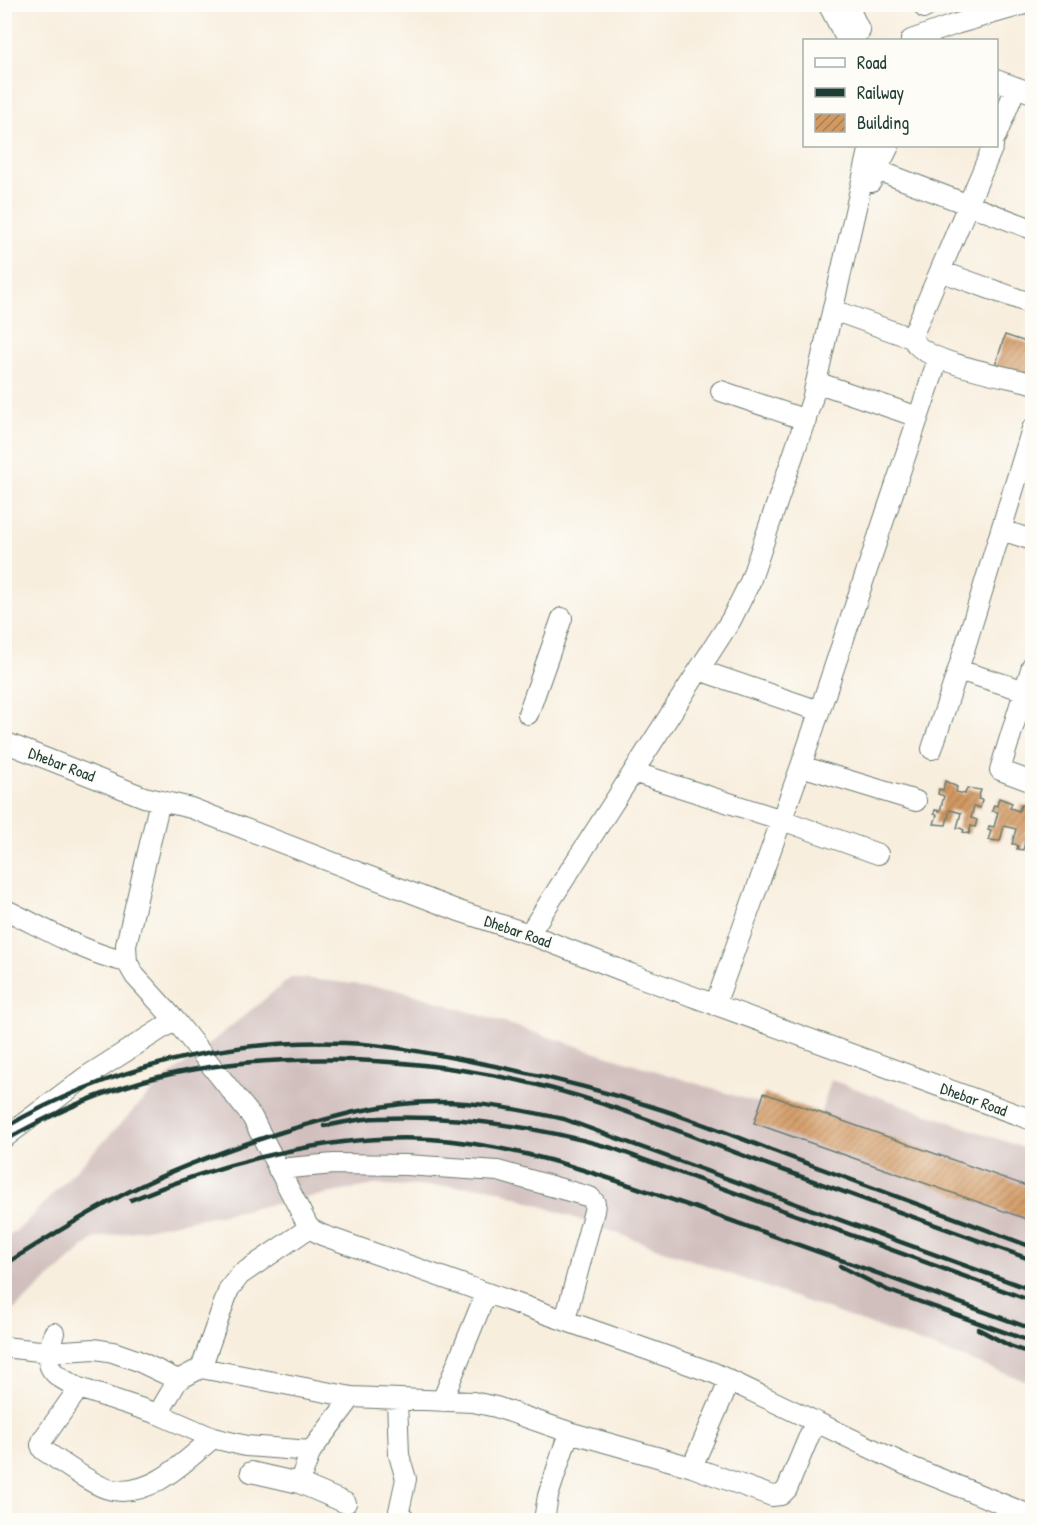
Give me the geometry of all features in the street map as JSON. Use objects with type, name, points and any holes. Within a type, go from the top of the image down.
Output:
[{"type":"street","points":[[828,4],[853,35]]},
{"type":"street","points":[[847,4],[853,35]]},
{"type":"street","points":[[914,39],[1025,4]]},
{"type":"street","points":[[943,39],[956,24]]},
{"type":"street","points":[[998,81],[1024,90],[998,133]]},
{"type":"street","points":[[529,934],[731,620],[750,582],[806,420],[870,147]]},
{"type":"street","points":[[854,214],[888,147]]},
{"type":"street","points":[[993,147],[914,332],[914,339],[916,345],[938,359],[1032,383]]},
{"type":"street","points":[[877,170],[1032,229]]},
{"type":"street","points":[[940,271],[1032,304]]},
{"type":"street","points":[[832,310],[914,339]]},
{"type":"street","points":[[715,1005],[801,766],[938,359]]},
{"type":"street","points":[[816,382],[918,417]]},
{"type":"street","points":[[721,391],[806,420]]},
{"type":"street","points":[[932,749],[1032,429]]},
{"type":"street","points":[[1002,530],[1032,540]]},
{"type":"street","points":[[528,714],[562,618]]},
{"type":"street","points":[[1032,666],[1029,692],[1000,770],[1032,782]]},
{"type":"street","points":[[699,670],[819,711]]},
{"type":"street","points":[[958,670],[1029,692]]},
{"type":"street","name":"Dhebar Road","points":[[4,742],[144,797],[191,808],[459,911],[529,934],[715,1005],[1032,1120]]},
{"type":"street","points":[[801,766],[916,801]]},
{"type":"street","points":[[633,771],[878,854]]},
{"type":"street","points":[[160,801],[126,945],[127,962],[135,976],[175,1020],[252,1117],[309,1228],[322,1235],[714,1373],[906,1465],[1032,1516]]},
{"type":"street","points":[[4,909],[91,951],[127,962]]},
{"type":"street","points":[[4,1138],[93,1071],[175,1020]]},
{"type":"street","points":[[278,1169],[334,1164],[406,1165],[498,1171],[590,1197],[595,1203],[594,1210],[565,1320]]},
{"type":"street","points":[[201,1368],[229,1289],[240,1275],[309,1228]]},
{"type":"street","points":[[442,1401],[486,1293]]},
{"type":"street","points":[[4,1347],[51,1343],[95,1349],[136,1360],[178,1380]]},
{"type":"street","points":[[51,1343],[51,1369],[55,1375],[79,1388],[158,1414],[213,1438],[246,1446],[311,1451]]},
{"type":"street","points":[[158,1414],[178,1380],[201,1368],[352,1397],[473,1402],[692,1467],[772,1496],[781,1495],[787,1489],[815,1422]]},
{"type":"street","points":[[692,1467],[729,1382]]},
{"type":"street","points":[[79,1388],[41,1445],[43,1450],[112,1490],[131,1490],[152,1484],[169,1475],[213,1438]]},
{"type":"street","points":[[298,1483],[311,1451],[352,1397]]},
{"type":"street","points":[[397,1399],[399,1455],[406,1479],[399,1511],[405,1521]]},
{"type":"street","points":[[544,1521],[548,1496],[569,1432]]},
{"type":"street","points":[[251,1472],[298,1483],[346,1503]]},
{"type":"shaded area","points":[[292,977],[397,989],[818,1122],[831,1080],[1032,1151],[1032,1383],[489,1187],[374,1185],[93,1239],[5,1318],[4,1239],[21,1227],[157,1086]]},
{"type":"building","points":[[1005,335],[1032,344],[1030,377],[995,366]]},
{"type":"building","points":[[945,781],[957,787],[956,792],[965,794],[967,788],[981,790],[978,799],[982,800],[980,808],[974,806],[971,818],[977,820],[975,827],[971,826],[969,834],[957,828],[961,813],[950,810],[946,825],[934,824],[937,815],[934,814],[935,810],[940,811],[944,796],[938,794],[939,789],[943,790]]},
{"type":"building","points":[[999,798],[1012,803],[1010,808],[1019,811],[1021,805],[1032,806],[1032,823],[1029,822],[1025,835],[1031,836],[1029,843],[1025,842],[1023,850],[1017,849],[1018,846],[1012,844],[1016,829],[1004,826],[1000,841],[988,840],[991,831],[988,830],[989,826],[994,827],[998,812],[992,811],[994,805],[997,806]]},
{"type":"building","points":[[764,1093],[1032,1188],[1032,1221],[754,1123]]},
{"type":"railway","points":[[4,1128],[84,1089],[126,1073],[169,1061],[257,1046],[302,1043],[381,1046],[507,1069],[574,1084],[641,1103],[707,1125],[1032,1247]]},
{"type":"railway","points":[[4,1141],[49,1117],[95,1097],[174,1074],[224,1065],[330,1060],[436,1067],[534,1084],[592,1100],[1032,1260]]},
{"type":"railway","points":[[4,1265],[66,1226],[130,1191],[224,1151],[340,1115],[398,1104],[454,1102],[501,1107],[564,1119],[1032,1290]]},
{"type":"railway","points":[[324,1126],[372,1118],[439,1118],[526,1128],[583,1140],[612,1148],[1032,1301]]},
{"type":"railway","points":[[131,1200],[201,1174],[277,1153],[316,1146],[393,1138],[465,1142],[533,1156],[600,1175],[1032,1329]]},
{"type":"railway","points":[[840,1266],[887,1290],[1032,1342]]},
{"type":"railway","points":[[978,1329],[1010,1346],[1032,1354]]}]
